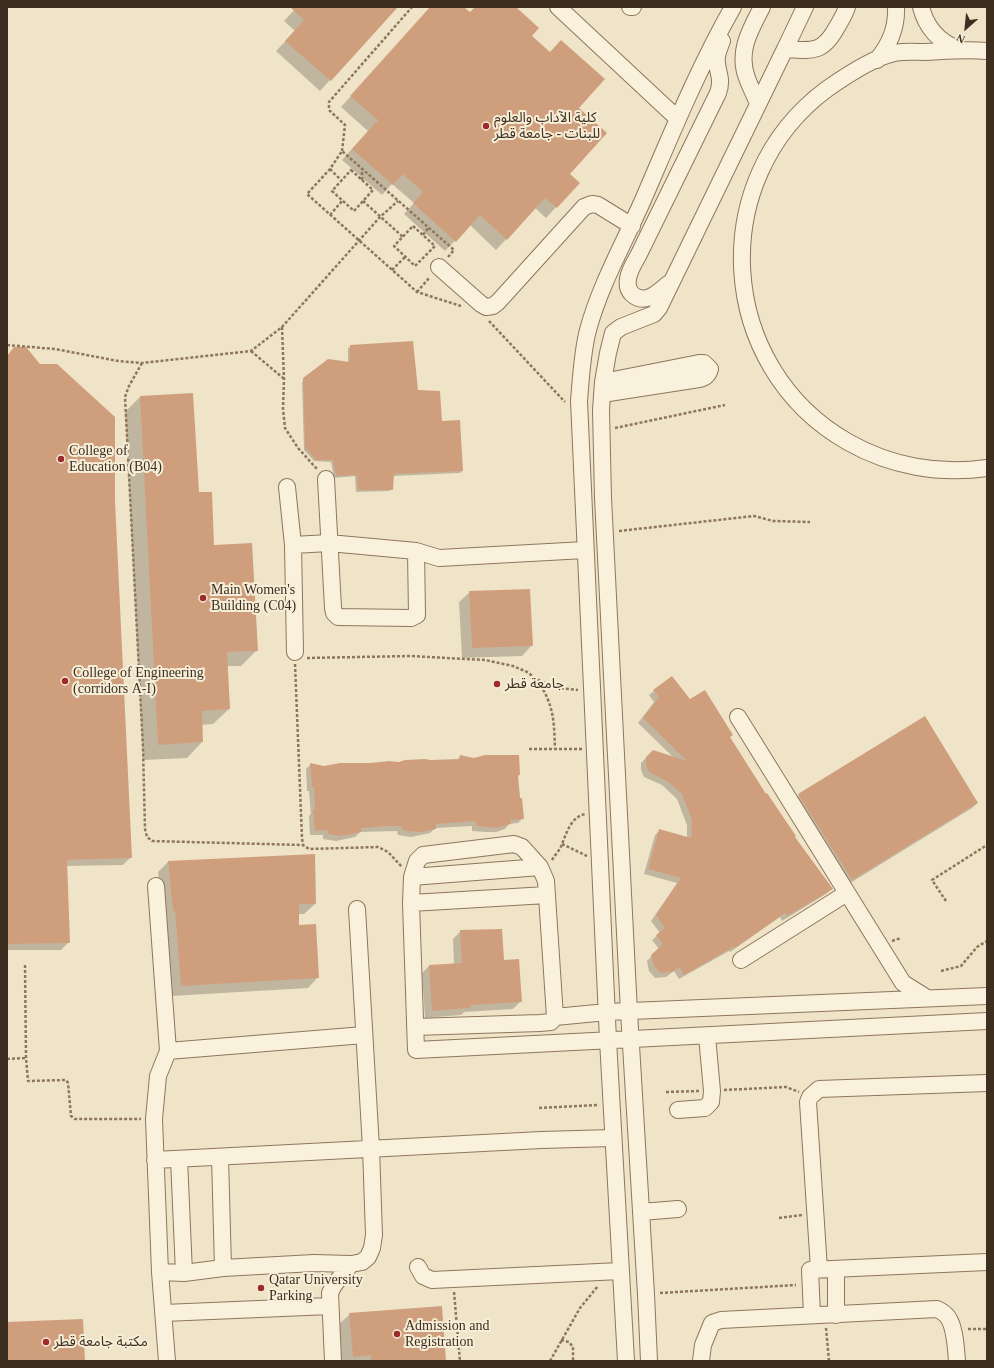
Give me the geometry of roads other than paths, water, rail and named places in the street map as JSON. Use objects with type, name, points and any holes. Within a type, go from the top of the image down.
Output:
[{"type":"street","points":[[558,7],[678,119]]},
{"type":"street","points":[[758,104],[747,78],[743,59],[746,40],[762,7]]},
{"type":"street","points":[[649,1361],[602,498],[602,388],[613,333],[621,327],[654,314],[657,311],[805,7]]},
{"type":"street","points":[[785,49],[808,51],[824,45],[832,36],[847,7]]},
{"type":"street","points":[[877,60],[888,45],[892,36],[896,18],[896,7]]},
{"type":"street","points":[[921,7],[926,22],[932,31],[944,43],[958,50]]},
{"type":"street","points":[[626,1361],[608,1040],[582,498],[581,419],[579,401],[582,361],[597,303],[678,119],[731,11]]},
{"type":"street","points":[[672,280],[653,296],[648,298],[638,298],[629,291],[628,286],[629,276],[638,256],[718,93],[721,81],[717,56],[727,30],[731,11]]},
{"type":"street","points":[[987,51],[904,51],[885,56],[835,83],[804,108],[778,139],[768,156],[752,192],[743,231],[742,271],[748,311],[762,348],[782,383],[808,413],[840,437],[876,456],[914,467],[955,470],[987,468]]},
{"type":"street","points":[[439,267],[481,304],[486,307],[493,306],[584,207],[592,204],[598,205],[632,226]]},
{"type":"street","points":[[699,362],[704,363],[710,369],[709,374],[705,378],[602,388],[699,362]]},
{"type":"street","points":[[326,480],[333,608],[334,613],[338,618],[411,618],[417,616],[416,551]]},
{"type":"street","points":[[287,487],[293,545],[295,655]]},
{"type":"street","points":[[582,498],[602,498]]},
{"type":"street","points":[[293,545],[329,544],[416,551],[439,558],[585,550]]},
{"type":"street","points":[[738,717],[903,983],[927,998]]},
{"type":"street","points":[[416,1027],[551,1022],[555,1016],[546,881],[541,870],[522,847],[514,844],[423,855],[417,861],[412,877],[410,903],[416,1050],[987,1021]]},
{"type":"street","points":[[412,877],[541,870]]},
{"type":"street","points":[[156,886],[168,1051],[158,1076],[154,1119],[160,1272],[164,1313],[166,1361]]},
{"type":"street","points":[[741,960],[848,893]]},
{"type":"street","points":[[410,903],[547,895]]},
{"type":"street","points":[[160,1272],[184,1273],[223,1268],[314,1263],[351,1264],[362,1262],[368,1257],[372,1248],[374,1235],[371,1148],[357,909]]},
{"type":"street","points":[[555,1016],[607,1012],[987,996]]},
{"type":"street","points":[[834,1003],[835,1029]]},
{"type":"street","points":[[488,1025],[489,1046]]},
{"type":"street","points":[[168,1051],[364,1034]]},
{"type":"street","points":[[678,1110],[705,1108],[711,1102],[712,1091],[707,1036]]},
{"type":"street","points":[[610,1076],[634,1075]]},
{"type":"street","points":[[824,1315],[813,1275],[816,1214],[808,1102],[810,1097],[819,1089],[987,1083]]},
{"type":"street","points":[[155,1160],[371,1148],[613,1138]]},
{"type":"street","points":[[220,1157],[223,1268]]},
{"type":"street","points":[[179,1159],[184,1273]]},
{"type":"street","points":[[616,1185],[628,1182],[639,1184]]},
{"type":"street","points":[[641,1212],[678,1210]]},
{"type":"street","points":[[813,1275],[836,1269],[987,1262]]},
{"type":"street","points":[[314,1263],[323,1271],[326,1277],[330,1300],[333,1361]]},
{"type":"street","points":[[330,1300],[334,1285],[351,1264]]},
{"type":"street","points":[[418,1267],[420,1272],[427,1279],[432,1280],[620,1271]]},
{"type":"street","points":[[824,1315],[836,1269]]},
{"type":"street","points":[[164,1313],[330,1300]]},
{"type":"street","points":[[700,1361],[703,1345],[712,1323],[721,1320],[936,1309],[946,1314],[950,1321],[957,1361]]},
{"type":"place","name":"كلية الآداب والعلوم للبنات - جامعة قطر","points":[[486,126]]},
{"type":"place","name":"College of Education (B04)","points":[[61,459]]},
{"type":"place","name":"Main Women's Building (C04)","points":[[203,598]]},
{"type":"place","name":"College of Engineering (corridors A-I)","points":[[65,681]]},
{"type":"place","name":"جامعة قطر","points":[[497,684]]},
{"type":"place","name":"Qatar University Parking","points":[[261,1288]]},
{"type":"place","name":"Admission and Registration","points":[[397,1334]]},
{"type":"place","name":"مكتبة جامعة قطر","points":[[46,1342]]}]
